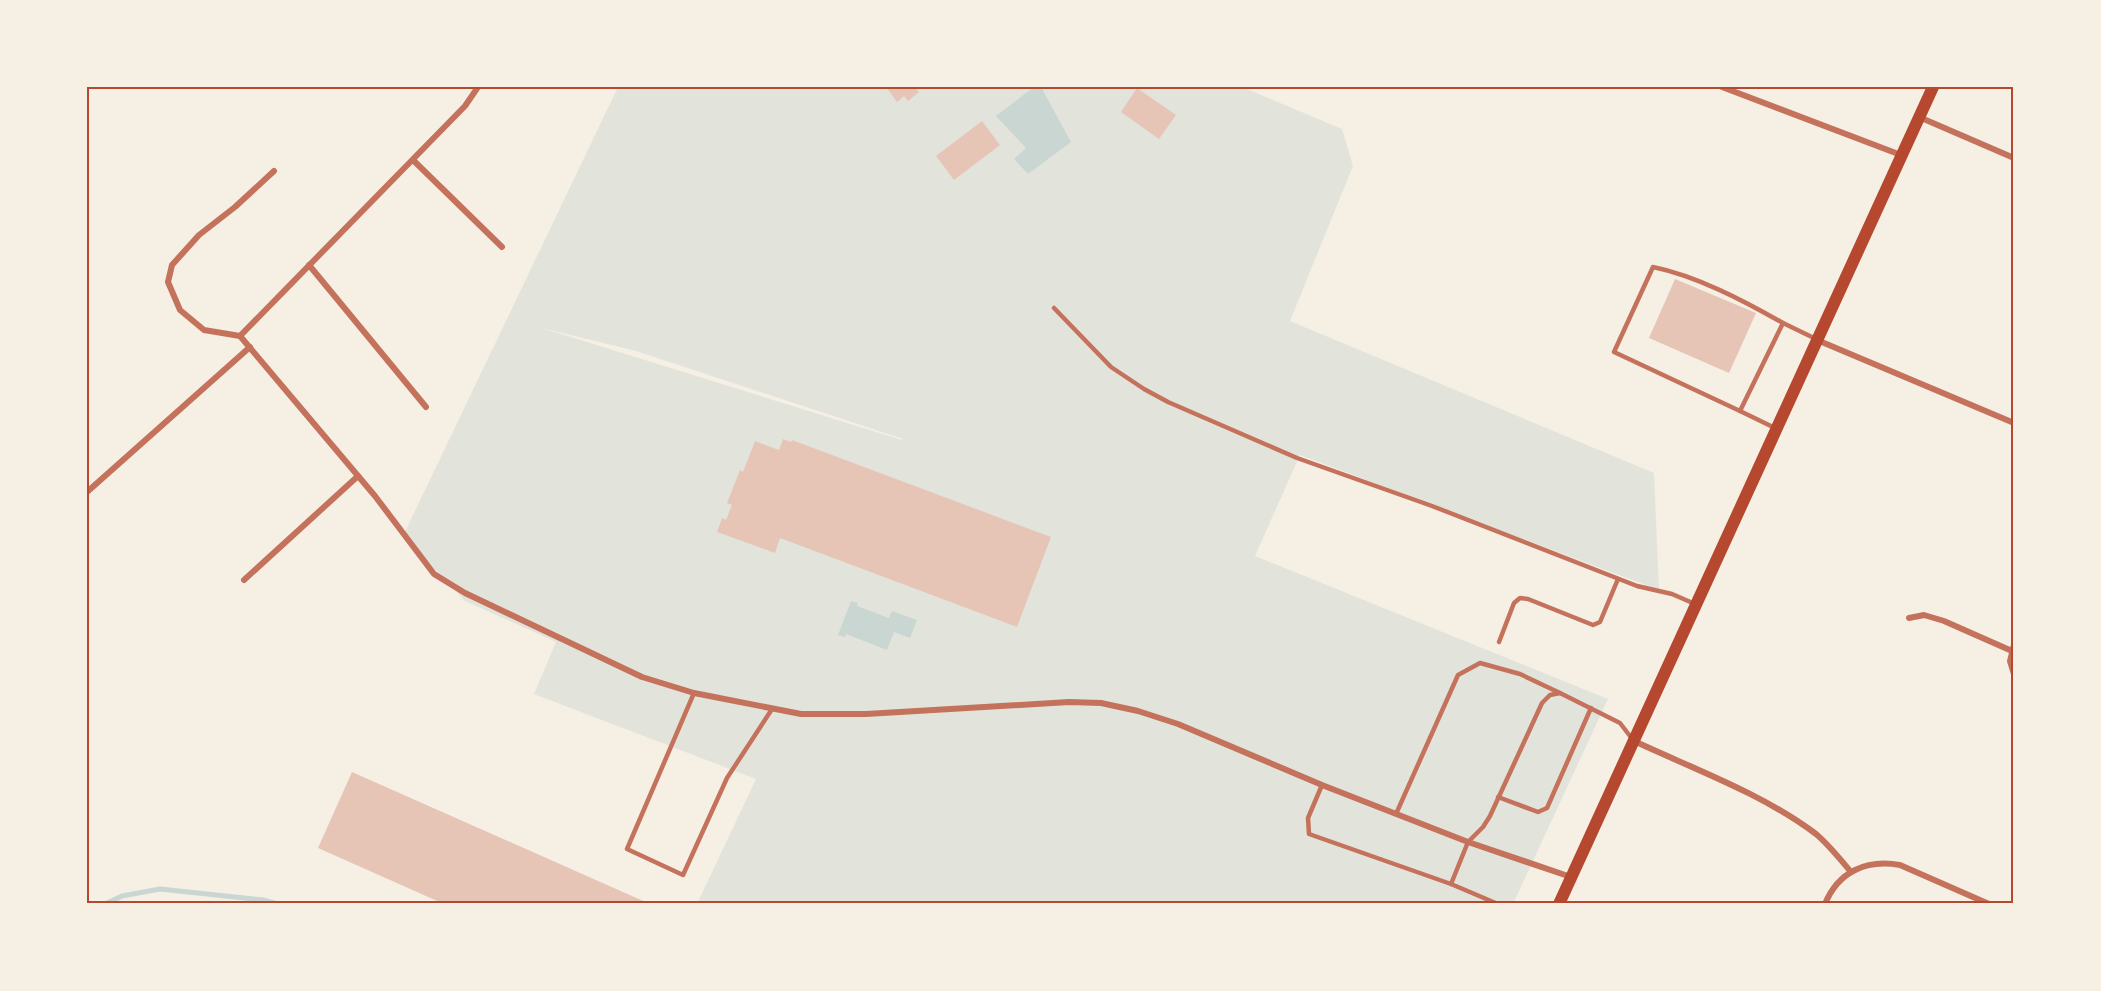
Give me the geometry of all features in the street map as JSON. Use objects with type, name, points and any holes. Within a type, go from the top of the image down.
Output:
[{"type":"main road","points":[[1559,904],[1933,87]]},
{"type":"street","points":[[240,336],[465,106],[478,87]]},
{"type":"street","points":[[1722,87],[1901,155]]},
{"type":"street","points":[[1919,117],[2014,158]]},
{"type":"street","points":[[413,160],[502,247]]},
{"type":"street","points":[[274,171],[236,207],[199,235],[171,265],[168,282],[180,310],[204,330],[240,336],[358,476],[434,574],[465,593],[642,677],[694,693],[772,709],[801,714],[832,715],[1070,702],[1101,703],[1138,711],[1178,724],[1322,785],[1468,842],[1571,877]]},
{"type":"street","points":[[309,265],[426,407]]},
{"type":"street","points":[[1816,339],[2014,423]]},
{"type":"street","points":[[87,492],[250,348]]},
{"type":"street","points":[[244,580],[358,476]]},
{"type":"street","points":[[1909,618],[1924,615],[2013,648],[2010,661],[2014,674]]},
{"type":"street","points":[[1634,741],[1787,815],[1816,835],[1851,872]]},
{"type":"street","points":[[1825,904],[1834,887],[1851,872],[1869,864],[1888,863],[1989,904]]},
{"type":"lane","points":[[1776,428],[1614,352],[1653,267],[1684,276],[1752,306],[1816,339]]},
{"type":"lane","points":[[1054,308],[1111,367],[1168,402],[1263,444],[1432,506],[1618,579],[1671,594],[1695,604]]},
{"type":"lane","points":[[1740,411],[1783,323]]},
{"type":"lane","points":[[1499,642],[1514,603],[1520,598],[1528,599],[1593,625],[1600,622],[1618,579]]},
{"type":"lane","points":[[1396,814],[1458,675],[1480,663],[1520,674],[1591,708],[1620,723],[1634,741]]},
{"type":"lane","points":[[694,693],[627,849],[683,875],[727,778],[772,709]]},
{"type":"lane","points":[[1451,884],[1468,842],[1483,827],[1542,704],[1550,695],[1560,693]]},
{"type":"lane","points":[[1498,797],[1538,812],[1547,808],[1591,708]]},
{"type":"lane","points":[[1322,785],[1308,818],[1310,834],[1451,884],[1498,904]]},
{"type":"shaded area","points":[[618,87],[1242,87],[1342,129],[1353,166],[1290,321],[1654,473],[1659,590],[1300,455],[1255,556],[1608,699],[1513,904],[697,904],[756,779],[534,694],[556,642],[465,601],[403,536]],"holes":[[[542,328],[636,351],[903,439]]]},
{"type":"shaded area","points":[[1034,87],[1041,87],[1071,142],[1028,174],[1014,159],[1026,148],[996,116]]},
{"type":"shaded area","points":[[851,601],[858,603],[857,606],[889,618],[892,611],[917,620],[910,638],[894,632],[887,650],[846,634],[845,637],[838,635]]},
{"type":"building","points":[[886,87],[915,87],[919,92],[908,101],[904,96],[897,102]]},
{"type":"building","points":[[1137,88],[1176,115],[1159,139],[1121,112]]},
{"type":"building","points":[[982,121],[1000,145],[954,180],[936,156]]},
{"type":"building","points":[[1675,279],[1756,313],[1729,373],[1649,338]]},
{"type":"building","points":[[783,439],[791,442],[792,440],[1051,537],[1017,627],[780,538],[775,553],[717,532],[722,518],[726,520],[732,505],[727,503],[740,470],[743,472],[755,441],[779,450]]},
{"type":"building","points":[[352,772],[650,904],[444,904],[318,848]]},
{"type":"waterway","points":[[105,904],[122,896],[160,889],[263,900],[278,904]]}]
